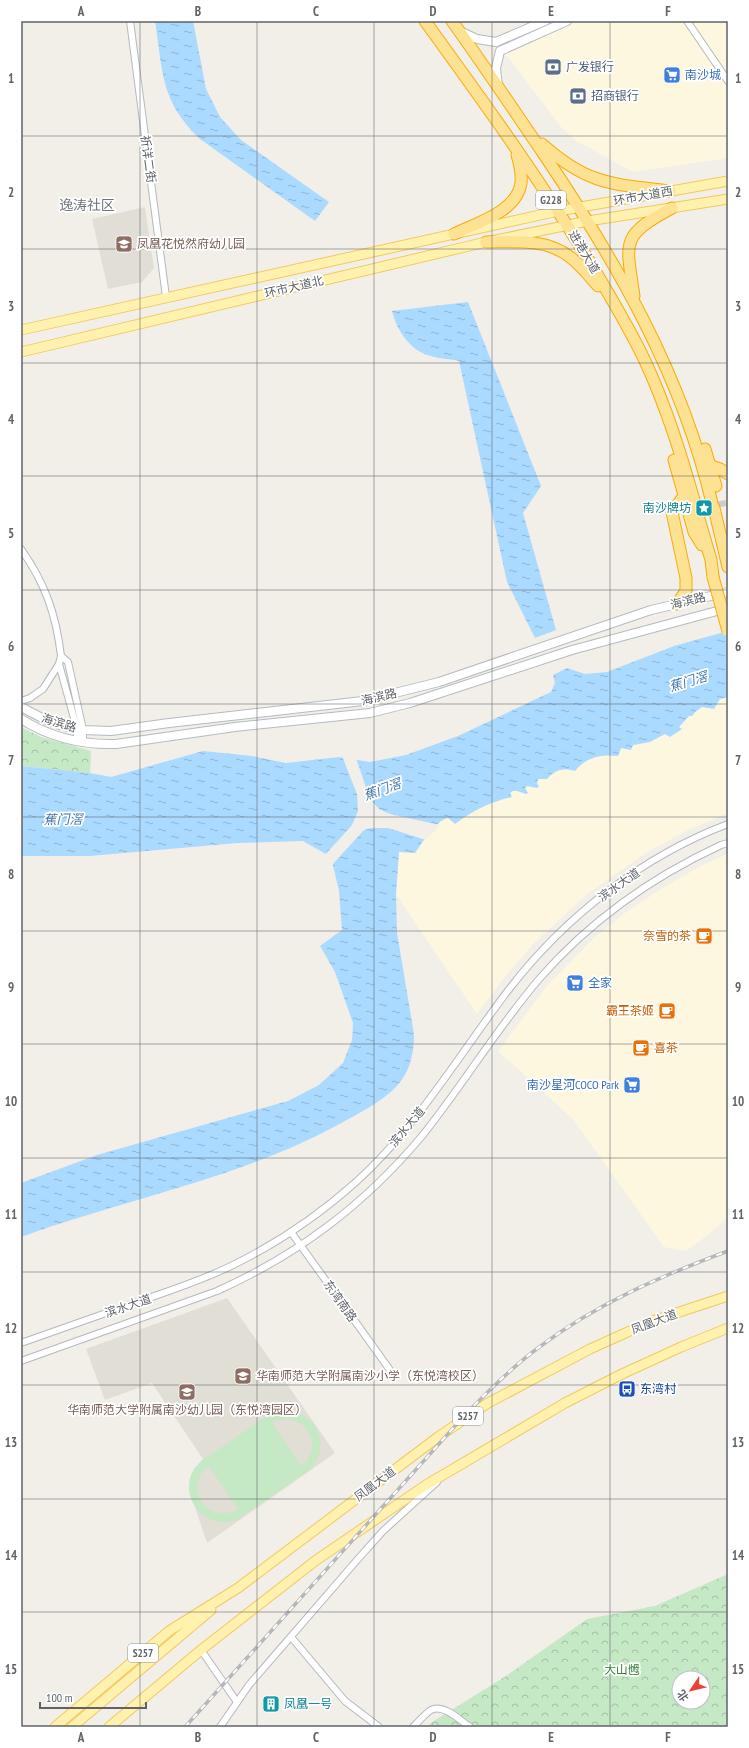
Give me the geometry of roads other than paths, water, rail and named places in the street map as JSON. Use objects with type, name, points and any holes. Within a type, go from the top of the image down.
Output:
[{"type":"highway","name":"进港大道","points":[[425,21],[515,147],[567,224],[633,336],[658,391],[674,434],[693,511]]},
{"type":"highway","name":"进港大道","points":[[452,21],[498,86],[579,207],[635,302],[676,389],[717,505]]},
{"type":"highway","points":[[530,133],[562,161],[592,178],[608,183],[674,190]]},
{"type":"highway","points":[[454,234],[507,207],[517,196],[521,184],[522,172],[515,147]]},
{"type":"highway","points":[[635,302],[628,257],[628,247],[630,241],[640,227],[649,220],[677,207]]},
{"type":"highway","points":[[486,242],[540,243],[556,249],[569,256],[583,268],[618,310]]},
{"type":"highway","points":[[633,336],[643,332],[652,337]]},
{"type":"highway","points":[[676,389],[694,422],[711,466],[717,505],[726,532],[724,554],[728,567]]},
{"type":"highway","points":[[658,391],[661,418],[684,496],[693,511],[694,532],[711,560],[728,631]]},
{"type":"highway","points":[[711,466],[728,474]]},
{"type":"highway","points":[[677,604],[686,591],[686,578],[672,512],[684,496]]},
{"type":"main road","name":"环市大道西","points":[[558,211],[728,181]]},
{"type":"main road","points":[[674,190],[677,207]]},
{"type":"main road","name":"环市大道西","points":[[567,224],[728,199]]},
{"type":"main road","name":"环市大道北","points":[[21,330],[558,211]]},
{"type":"main road","name":"环市大道北","points":[[21,352],[567,224]]},
{"type":"main road","name":"凤凰大道","points":[[55,1727],[169,1632],[238,1588],[438,1437],[488,1403],[597,1346],[652,1321],[728,1296]]},
{"type":"main road","points":[[109,1727],[201,1650],[315,1561],[426,1486],[509,1435],[565,1403],[622,1374],[681,1347],[728,1328]]},
{"type":"main road","name":"S257","points":[[72,1727],[238,1588]]},
{"type":"street","name":"祈详二街","points":[[130,21],[166,298]]},
{"type":"street","points":[[459,30],[478,39],[496,42],[544,21]]},
{"type":"street","points":[[498,86],[496,68],[500,51],[567,21]]},
{"type":"street","points":[[687,21],[728,81]]},
{"type":"street","points":[[21,549],[34,566],[45,587],[53,610],[61,656],[59,664],[43,689],[30,698],[21,701]]},
{"type":"street","name":"海滨路","points":[[21,708],[44,719],[80,730],[112,732],[169,723],[363,701],[439,682],[651,610],[728,592]]},
{"type":"street","name":"海滨路","points":[[21,719],[55,736],[80,742],[116,744],[235,727],[370,713],[410,703],[555,655],[728,608]]},
{"type":"street","points":[[61,656],[68,662],[80,730],[80,742]]},
{"type":"street","points":[[59,664],[80,730]]},
{"type":"street","name":"滨水大道","points":[[21,1343],[204,1278],[255,1254],[291,1232],[338,1197],[393,1145],[425,1106],[511,986],[558,934],[594,902],[638,870],[693,839],[728,824]]},
{"type":"street","name":"滨水大道","points":[[21,1361],[217,1291],[264,1268],[301,1246],[349,1210],[406,1156],[438,1116],[524,997],[570,946],[604,916],[641,889],[680,865],[728,843]]},
{"type":"street","name":"东湾南路","points":[[291,1232],[390,1370]]},
{"type":"street","points":[[220,1727],[249,1686],[383,1531],[438,1482],[455,1469]]},
{"type":"street","points":[[291,1637],[345,1700],[379,1727]]},
{"type":"street","points":[[201,1650],[237,1702]]},
{"type":"street","points":[[413,1727],[431,1710],[436,1709],[444,1709],[470,1727]]},
{"type":"water","points":[[155,21],[193,21],[206,89],[220,117],[241,140],[329,202],[315,221],[200,139],[187,125],[177,112],[170,98],[166,85],[162,71]]},
{"type":"water","points":[[468,302],[541,486],[523,513],[556,630],[535,638],[507,582],[459,361],[434,357],[417,350],[401,333],[392,311]]},
{"type":"water","name":"蕉门滘","points":[[728,631],[728,697],[720,699],[714,709],[702,707],[692,716],[689,716],[679,727],[682,729],[670,737],[665,734],[650,742],[633,745],[631,750],[621,748],[618,756],[600,756],[594,758],[584,762],[575,771],[567,769],[560,770],[553,773],[547,779],[538,779],[537,783],[539,787],[537,788],[527,786],[525,788],[528,793],[526,794],[513,791],[510,793],[512,797],[482,807],[455,824],[448,818],[443,820],[434,827],[415,853],[399,852],[396,894],[397,933],[414,1041],[408,1069],[396,1087],[371,1106],[343,1122],[266,1158],[185,1186],[102,1210],[21,1237],[21,1183],[97,1155],[288,1101],[319,1085],[343,1063],[352,1040],[353,1023],[335,972],[320,946],[342,930],[339,891],[331,857],[303,841],[237,843],[90,856],[21,856],[21,766],[90,773],[111,777],[203,751],[252,756],[286,763],[339,757],[370,762],[406,755],[458,736],[551,692],[555,683],[553,675],[567,668],[585,674],[607,672],[674,646]]},
{"type":"tunnel","points":[[720,501],[721,507]]},
{"type":"railway","points":[[185,1727],[464,1416],[509,1372],[560,1332],[606,1305],[654,1281],[728,1251]]},
{"type":"place","name":"广发银行","points":[[553,67]]},
{"type":"place","name":"南沙城","points":[[672,75]]},
{"type":"place","name":"招商银行","points":[[578,96]]},
{"type":"place","name":"凤凰花悦然府幼儿园","points":[[124,244]]},
{"type":"place","name":"南沙牌坊","points":[[704,508]]},
{"type":"place","name":"奈雪的茶","points":[[704,936]]},
{"type":"place","name":"全家","points":[[575,983]]},
{"type":"place","name":"霸王茶姬","points":[[667,1011]]},
{"type":"place","name":"喜茶","points":[[641,1048]]},
{"type":"place","name":"南沙星河COCO Park","points":[[632,1085]]},
{"type":"place","name":"华南师范大学附属南沙小学（东悦湾校区）","points":[[243,1376]]},
{"type":"place","name":"东湾村","points":[[627,1389]]},
{"type":"place","name":"华南师范大学附属南沙幼儿园（东悦湾园区）","points":[[187,1392]]},
{"type":"place","name":"凤凰一号","points":[[271,1704]]},
{"type":"district","name":"逸涛社区","points":[[87,205]]},
{"type":"park label","name":"大山乸","points":[[622,1670]]}]
